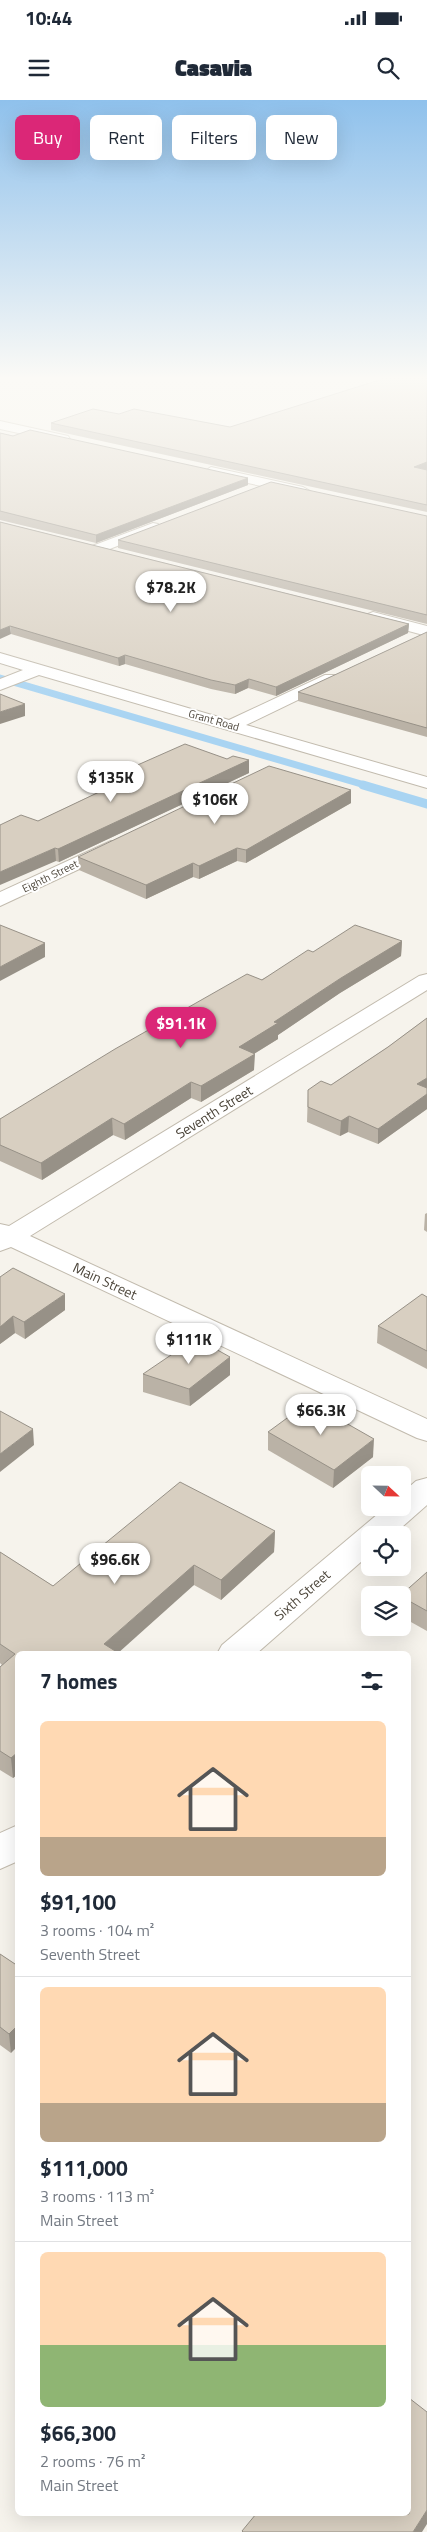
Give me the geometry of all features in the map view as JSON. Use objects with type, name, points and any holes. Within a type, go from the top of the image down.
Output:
[{"type":"street","points":[[242,494],[252,490]]},
{"type":"street","points":[[300,490],[316,494]]},
{"type":"street","points":[[125,556],[92,548],[169,522]]},
{"type":"street","points":[[361,614],[427,632]]},
{"type":"street","points":[[409,641],[427,632]]},
{"type":"street","name":"Grant Road","points":[[0,658],[427,783]]},
{"type":"street","points":[[0,685],[39,670]]},
{"type":"street","points":[[231,725],[347,670]]},
{"type":"street","name":"Eighth Street","points":[[0,900],[131,837]]},
{"type":"street","name":"Seventh Street","points":[[3,1237],[427,980]]},
{"type":"street","name":"Main Street","points":[[3,1237],[427,1431]]},
{"type":"street","name":"Sixth Street","points":[[383,1526],[427,1488]]},
{"type":"street","name":"Sixth Street","points":[[237,1651],[361,1545]]},
{"type":"street","points":[[0,1854],[15,1842]]},
{"type":"building","points":[[0,490],[215,490],[96,535],[0,511]]},
{"type":"building","points":[[249,490],[310,490],[427,516],[427,615],[118,540]]},
{"type":"building","points":[[360,490],[427,490],[427,505]]},
{"type":"building","points":[[0,522],[409,624],[276,687],[249,679],[235,685],[125,655],[118,658],[10,626],[0,630]]},
{"type":"building","points":[[427,632],[427,728],[298,692]]},
{"type":"building","points":[[0,694],[25,704],[0,712]]},
{"type":"building","points":[[185,744],[227,759],[233,756],[249,760],[58,849],[55,848],[0,872],[0,825],[21,815],[38,821],[135,775],[124,771]]},
{"type":"building","points":[[269,766],[351,790],[246,850],[237,848],[199,866],[193,863],[146,885],[78,857]]},
{"type":"building","points":[[0,925],[45,943],[0,967]]},
{"type":"building","points":[[355,925],[402,941],[341,978],[274,1022],[278,1023],[239,1047],[255,1054],[201,1086],[191,1082],[124,1124],[112,1118],[41,1163],[0,1145],[0,1119],[115,1049],[247,974],[262,980],[308,950],[313,952]]},
{"type":"building","points":[[427,1018],[427,1078],[417,1084],[427,1088],[427,1094],[378,1129],[349,1116],[341,1121],[308,1107],[308,1090],[321,1081],[331,1085]]},
{"type":"building","points":[[13,1268],[65,1294],[24,1322],[13,1316],[0,1327],[0,1277]]},
{"type":"building","points":[[422,1294],[427,1297],[427,1351],[378,1326]]},
{"type":"building","points":[[196,1338],[230,1357],[189,1389],[143,1374]]},
{"type":"building","points":[[309,1402],[374,1439],[334,1470],[268,1432]]},
{"type":"building","points":[[0,1411],[33,1429],[0,1454]]},
{"type":"building","points":[[180,1482],[275,1531],[221,1580],[194,1565],[104,1644],[115,1651],[15,1651],[15,1654],[0,1644],[0,1552],[53,1586]]},
{"type":"building","points":[[427,1572],[427,1611],[411,1602],[411,1586]]},
{"type":"building","points":[[15,1654],[15,1755],[11,1758],[0,1751],[0,1667]]},
{"type":"building","points":[[0,1954],[15,1964],[15,2028],[9,2034],[0,2027]]},
{"type":"building","points":[[411,2400],[427,2412],[427,2510],[413,2532],[242,2531],[254,2516],[411,2516]]},
{"type":"waterway","points":[[0,678],[368,786]]},
{"type":"waterway","points":[[363,785],[427,804]]}]
